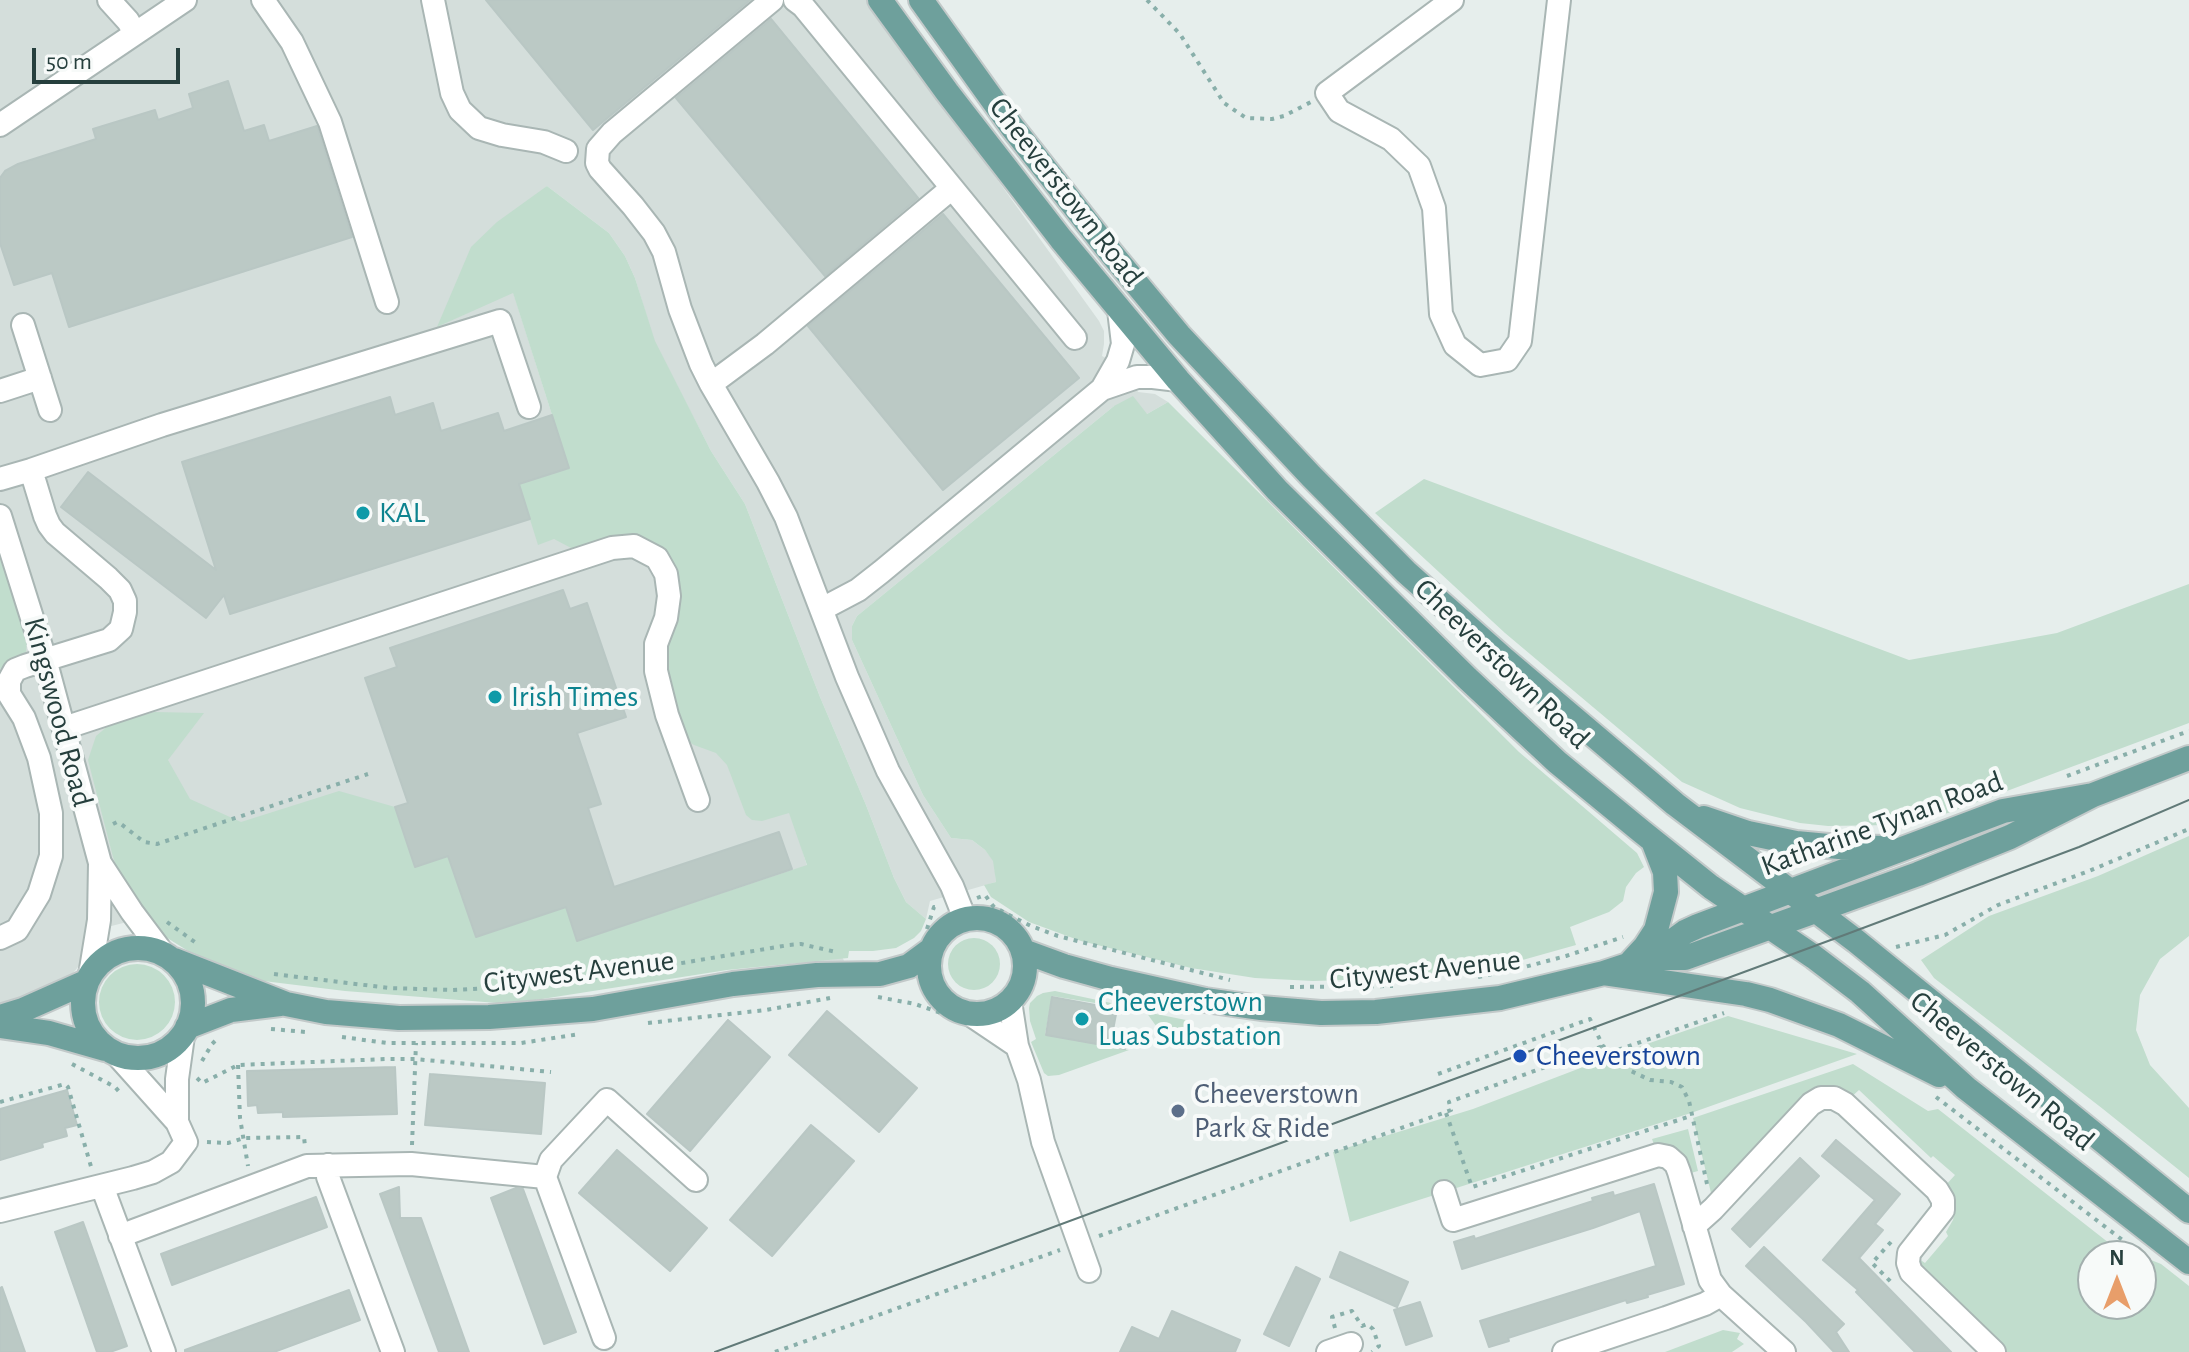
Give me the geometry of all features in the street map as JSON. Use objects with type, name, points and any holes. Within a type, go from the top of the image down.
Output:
[{"type":"main road","name":"Cheeverstown Road","points":[[880,0],[1061,239],[1178,380],[1277,490],[1467,678],[1557,762],[1652,839],[1742,909],[1860,992],[1966,1088],[2189,1262]]},
{"type":"main road","name":"Cheeverstown Road","points":[[921,0],[1012,127],[1179,335],[1406,572],[1516,670],[1686,813],[1997,1053],[2189,1211]]},
{"type":"main road","name":"Katharine Tynan Road","points":[[1816,911],[1938,867],[2010,837],[2093,795],[2189,758]]},
{"type":"main road","name":"Katharine Tynan Road","points":[[1742,909],[2003,811],[2093,795]]},
{"type":"main road","points":[[1686,813],[1748,833],[1796,843],[1839,847],[1907,847]]},
{"type":"main road","points":[[1643,954],[1656,930],[1666,892],[1665,872],[1652,839]]},
{"type":"main road","name":"Citywest Avenue","points":[[1023,951],[1064,966],[1205,1000],[1321,1013],[1376,1012],[1500,998],[1604,973],[1685,932],[1742,909]]},
{"type":"main road","name":"Citywest Avenue","points":[[1643,954],[1685,958],[1816,911]]},
{"type":"main road","points":[[1014,996],[1023,979],[1025,965],[1023,951],[1007,928],[963,912],[927,942],[930,976],[935,989],[943,1001],[968,1013],[985,1013],[1000,1008],[1014,996],[1034,977],[1064,966]]},
{"type":"main road","name":"Citywest Avenue","points":[[168,956],[286,1004],[326,1012],[399,1018],[489,1017],[593,1009],[733,984],[817,975],[880,974],[909,966],[927,942]]},
{"type":"main road","points":[[0,1026],[49,1033],[134,1059],[152,1057],[168,1049],[185,1031],[192,1017],[194,999],[188,979],[168,956],[143,947],[124,949],[108,955],[88,978],[82,999],[83,1016],[90,1033],[112,1052]]},
{"type":"main road","points":[[1604,973],[1770,1000],[1839,1025],[1966,1088]]},
{"type":"main road","name":"Citywest Avenue","points":[[880,974],[935,989]]},
{"type":"main road","points":[[0,1017],[23,1010],[88,978]]},
{"type":"main road","name":"Citywest Avenue","points":[[185,1031],[231,1010],[286,1004]]},
{"type":"street","points":[[109,0],[135,33]]},
{"type":"street","points":[[0,125],[185,0]]},
{"type":"street","points":[[263,0],[292,42],[330,122],[387,302]]},
{"type":"street","points":[[433,0],[452,93],[460,110],[479,128],[544,142],[566,151]]},
{"type":"street","points":[[772,0],[612,133],[598,149],[597,163],[654,233],[664,252],[680,309],[711,384],[786,517],[847,677],[888,771],[952,886],[963,912]]},
{"type":"street","points":[[795,0],[1075,338]]},
{"type":"street","points":[[1452,0],[1327,93],[1339,111],[1391,139],[1419,166],[1434,208],[1441,314],[1455,345],[1480,365],[1507,360],[1520,341],[1559,0]]},
{"type":"street","points":[[711,384],[765,344],[952,188]]},
{"type":"street","points":[[822,609],[849,595],[881,572],[1102,389],[1118,361],[1123,344],[1119,310]]},
{"type":"street","points":[[0,479],[162,425],[500,321],[529,407]]},
{"type":"street","points":[[23,325],[50,410]]},
{"type":"street","points":[[1102,389],[1137,377],[1178,380]]},
{"type":"street","points":[[0,391],[40,378]]},
{"type":"street","points":[[0,938],[17,930],[39,894],[51,856],[51,813],[39,758],[24,718],[5,697],[9,681],[15,670],[109,640],[121,629],[125,601],[120,590],[108,578],[55,533],[45,516],[31,470]]},
{"type":"street","name":"Kingswood Road","points":[[0,516],[45,659],[100,863],[99,920],[88,978]]},
{"type":"street","points":[[64,728],[612,548],[634,546],[657,558],[666,574],[669,596],[666,618],[656,644],[656,671],[667,715],[698,800]]},
{"type":"street","name":"Kingswood Road","points":[[100,863],[132,912],[168,956]]},
{"type":"street","points":[[1014,996],[1017,1046],[1029,1080],[1043,1142],[1089,1271]]},
{"type":"street","points":[[968,1013],[1017,1046]]},
{"type":"street","points":[[0,1211],[153,1172],[169,1164],[182,1132],[177,1079],[185,1031]]},
{"type":"street","points":[[112,1052],[182,1132]]},
{"type":"street","points":[[1694,1226],[1811,1104],[1821,1098],[1834,1098],[1845,1104],[1937,1190],[1943,1200],[1943,1210],[1909,1253],[1911,1272],[1994,1352]]},
{"type":"street","points":[[604,1338],[545,1177],[551,1160],[607,1100],[696,1180]]},
{"type":"street","points":[[1444,1192],[1453,1220],[1658,1155],[1668,1157],[1676,1164],[1710,1280],[1721,1295],[1784,1352]]},
{"type":"street","points":[[120,1236],[254,1186],[318,1166],[411,1164],[545,1177]]},
{"type":"street","points":[[318,1166],[328,1177],[385,1350]]},
{"type":"street","points":[[99,1187],[164,1352]]},
{"type":"street","points":[[1564,1352],[1705,1304],[1721,1295]]},
{"type":"street","points":[[1328,1352],[1351,1344]]},
{"type":"path","points":[[1147,0],[1180,34],[1224,103],[1246,118],[1284,116],[1327,93]]},
{"type":"path","points":[[2063,778],[2189,731]]},
{"type":"path","points":[[113,824],[121,824],[144,842],[157,844],[368,774]]},
{"type":"path","points":[[1889,949],[1945,935],[1998,905],[2189,829]]},
{"type":"path","points":[[927,942],[934,907],[963,912],[985,895],[993,906],[1005,913],[1058,936],[1239,982]]},
{"type":"path","points":[[1467,978],[1566,956],[1614,942],[1632,931],[1643,954]]},
{"type":"path","points":[[267,973],[389,988],[453,990],[575,981],[789,945],[801,944],[845,954]]},
{"type":"path","points":[[1284,987],[1398,986]]},
{"type":"path","points":[[1609,1053],[1731,1010]]},
{"type":"path","points":[[1438,1074],[1590,1019],[1603,1046],[1637,1075],[1677,1084],[1684,1090],[1708,1188]]},
{"type":"path","points":[[411,1164],[416,1043]]},
{"type":"path","points":[[775,1352],[1446,1112],[1451,1110],[1449,1102],[1603,1046]]},
{"type":"path","points":[[197,1078],[202,1083],[238,1065],[415,1059],[551,1072]]},
{"type":"path","points":[[68,1062],[115,1087],[123,1096]]},
{"type":"path","points":[[238,1065],[240,1118],[248,1169],[254,1186]]},
{"type":"path","points":[[0,1102],[65,1084],[99,1187]]},
{"type":"path","points":[[1931,1094],[2120,1240]]},
{"type":"path","points":[[1446,1112],[1472,1187],[1691,1116]]},
{"type":"path","points":[[182,1132],[212,1143],[228,1143],[244,1138],[304,1137],[318,1166]]},
{"type":"path","points":[[1894,1285],[1872,1263],[1900,1232]]},
{"type":"shaded area","points":[[0,0],[868,0],[1099,321],[1104,331],[1102,356],[1125,368],[1138,392],[1155,394],[1168,402],[1147,414],[1114,406],[857,616],[852,626],[852,640],[923,795],[951,838],[972,840],[985,850],[994,861],[996,882],[930,901],[926,919],[906,902],[820,697],[745,504],[711,451],[654,341],[625,256],[609,233],[547,186],[438,326],[513,292],[569,468],[613,516],[650,530],[787,797],[807,866],[844,961],[470,980],[166,912],[88,932],[83,961],[54,996],[0,1009]]},
{"type":"green space","points":[[547,186],[609,233],[625,256],[655,341],[711,451],[745,504],[894,878],[906,902],[926,919],[914,938],[896,948],[849,951],[848,958],[727,970],[510,1004],[345,991],[239,978],[164,936],[124,888],[88,760],[96,736],[108,726],[154,712],[204,713],[168,760],[190,799],[241,822],[339,791],[395,807],[415,867],[449,855],[476,937],[566,907],[578,941],[807,865],[789,813],[762,821],[752,820],[746,815],[727,765],[716,753],[680,736],[660,677],[661,557],[607,539],[573,549],[554,539],[538,545],[519,484],[569,468],[513,293],[437,327],[471,247],[497,222]]},
{"type":"green space","points":[[1133,396],[1147,414],[1168,402],[1519,752],[1637,853],[1644,867],[1626,887],[1623,901],[1609,912],[1570,927],[1576,945],[1519,961],[1451,972],[1379,979],[1313,981],[1255,978],[1191,968],[1081,941],[1029,922],[991,897],[984,885],[996,882],[993,861],[972,840],[951,838],[923,795],[852,640],[852,626],[857,616],[1114,406]]},
{"type":"green space","points":[[1424,479],[1909,660],[2057,633],[2189,584],[2189,723],[1948,813],[1923,819],[1888,825],[1828,826],[1800,823],[1740,808],[1682,782],[1505,633],[1375,513]]},
{"type":"green space","points":[[0,558],[27,640],[26,652],[0,669]]},
{"type":"green space","points":[[2189,836],[2189,936],[2160,959],[2140,995],[2136,1030],[2150,1065],[2189,1108],[2189,1178],[1934,978],[1921,960],[1989,916],[2098,876]]},
{"type":"green space","points":[[974,938],[992,946],[1000,964],[992,982],[974,990],[956,982],[948,964],[956,946]]},
{"type":"green space","points":[[137,964],[151,967],[164,975],[172,988],[175,1002],[172,1016],[164,1029],[151,1037],[137,1040],[123,1037],[110,1029],[102,1016],[99,1002],[102,988],[110,975],[123,967]]},
{"type":"green space","points":[[1055,991],[1144,1011],[1052,996],[1045,1035],[1129,1050],[1059,1075],[1048,1076],[1044,1073],[1031,1042],[1036,1039],[1029,1008],[1037,996]]},
{"type":"green space","points":[[1146,1012],[1186,1020],[1193,1038],[1184,1032],[1164,1037]]},
{"type":"green space","points":[[1728,1016],[1857,1054],[1691,1113],[1350,1222],[1333,1152],[1473,1109]]},
{"type":"green space","points":[[1853,1064],[1928,1111],[1938,1109],[2105,1240],[2077,1240],[2077,1320],[2157,1320],[2157,1262],[2189,1286],[2189,1352],[2000,1352],[1918,1270],[1919,1259],[1925,1263],[1948,1236],[1946,1232],[1955,1210],[1953,1200],[1944,1187],[1955,1175],[1933,1156],[1931,1158],[1859,1090],[1848,1100],[1799,1100],[1711,1193],[1693,1118]]},
{"type":"green space","points":[[1688,1129],[1698,1171],[1687,1174],[1657,1153],[1652,1139]]},
{"type":"green space","points":[[1723,1330],[1740,1333],[1737,1339],[1744,1344],[1732,1352],[1665,1352]]},
{"type":"building","points":[[486,0],[750,0],[593,130]]},
{"type":"building","points":[[771,19],[918,198],[825,276],[676,98]]},
{"type":"building","points":[[228,81],[244,131],[264,125],[269,141],[317,126],[352,237],[69,327],[52,273],[14,285],[0,243],[0,178],[5,171],[96,139],[93,129],[155,110],[158,120],[193,108],[189,94]]},
{"type":"building","points":[[943,214],[1079,378],[943,490],[808,326]]},
{"type":"building","name":"KAL","points":[[390,397],[395,415],[433,403],[441,431],[498,413],[504,431],[552,415],[569,468],[519,484],[530,519],[230,614],[224,595],[206,618],[61,507],[88,472],[216,570],[182,462]]},
{"type":"building","points":[[563,590],[570,609],[587,603],[626,717],[577,733],[601,804],[588,808],[614,887],[779,832],[792,869],[577,941],[566,907],[476,937],[448,856],[415,867],[395,807],[408,803],[365,678],[397,667],[390,648]]},
{"type":"building","name":"Cheeverstown Luas Substation","points":[[1052,997],[1117,1009],[1113,1030],[1128,1032],[1125,1049],[1046,1035]]},
{"type":"building","points":[[827,1011],[917,1088],[879,1132],[789,1055]]},
{"type":"building","points":[[728,1020],[770,1057],[690,1151],[647,1114]]},
{"type":"building","points":[[395,1067],[397,1114],[283,1117],[283,1112],[258,1113],[257,1105],[248,1106],[247,1071]]},
{"type":"building","points":[[430,1074],[545,1083],[541,1134],[425,1125]]},
{"type":"building","points":[[67,1090],[77,1125],[65,1128],[67,1136],[0,1160],[0,1109]]},
{"type":"building","points":[[811,1125],[854,1161],[772,1256],[730,1220]]},
{"type":"building","points":[[1836,1140],[1900,1194],[1875,1224],[1883,1230],[1859,1258],[1951,1352],[1915,1352],[1856,1292],[1858,1290],[1823,1260],[1875,1200],[1822,1156]]},
{"type":"building","points":[[617,1150],[707,1228],[670,1271],[579,1193]]},
{"type":"building","points":[[1800,1158],[1819,1176],[1750,1247],[1732,1229]]},
{"type":"building","points":[[1654,1184],[1684,1284],[1508,1338],[1509,1341],[1489,1347],[1480,1321],[1656,1266],[1640,1211],[1462,1269],[1454,1242],[1474,1236],[1475,1239],[1593,1201],[1592,1198],[1613,1192],[1614,1196]]},
{"type":"building","points":[[399,1187],[400,1218],[421,1218],[469,1352],[439,1352],[380,1194]]},
{"type":"building","points":[[516,1188],[523,1189],[576,1332],[544,1344],[491,1198]]},
{"type":"building","points":[[316,1197],[327,1227],[172,1285],[161,1254]]},
{"type":"building","points":[[83,1222],[127,1346],[110,1352],[97,1352],[55,1232]]},
{"type":"building","points":[[1764,1247],[1844,1324],[1836,1332],[1849,1352],[1834,1352],[1746,1266]]},
{"type":"building","points":[[1340,1252],[1408,1282],[1397,1307],[1330,1277]]},
{"type":"building","points":[[1296,1267],[1320,1279],[1289,1346],[1264,1334]]},
{"type":"building","points":[[2,1287],[25,1352],[0,1352]]},
{"type":"building","points":[[349,1290],[360,1320],[274,1352],[185,1352],[185,1350]]},
{"type":"building","points":[[1420,1302],[1432,1336],[1406,1345],[1394,1310]]},
{"type":"building","points":[[1172,1311],[1240,1340],[1235,1352],[1120,1352],[1132,1327],[1159,1339]]},
{"type":"tram line","points":[[715,1352],[1847,934],[2079,847],[2189,800]]},
{"type":"place","name":"KAL","points":[[363,513]]},
{"type":"place","name":"Irish Times","points":[[495,697]]},
{"type":"place","name":"Cheeverstown Luas Substation","points":[[1082,1019]]},
{"type":"place","name":"Cheeverstown","points":[[1520,1056]]},
{"type":"place","name":"Cheeverstown Park & Ride","points":[[1178,1111]]}]
